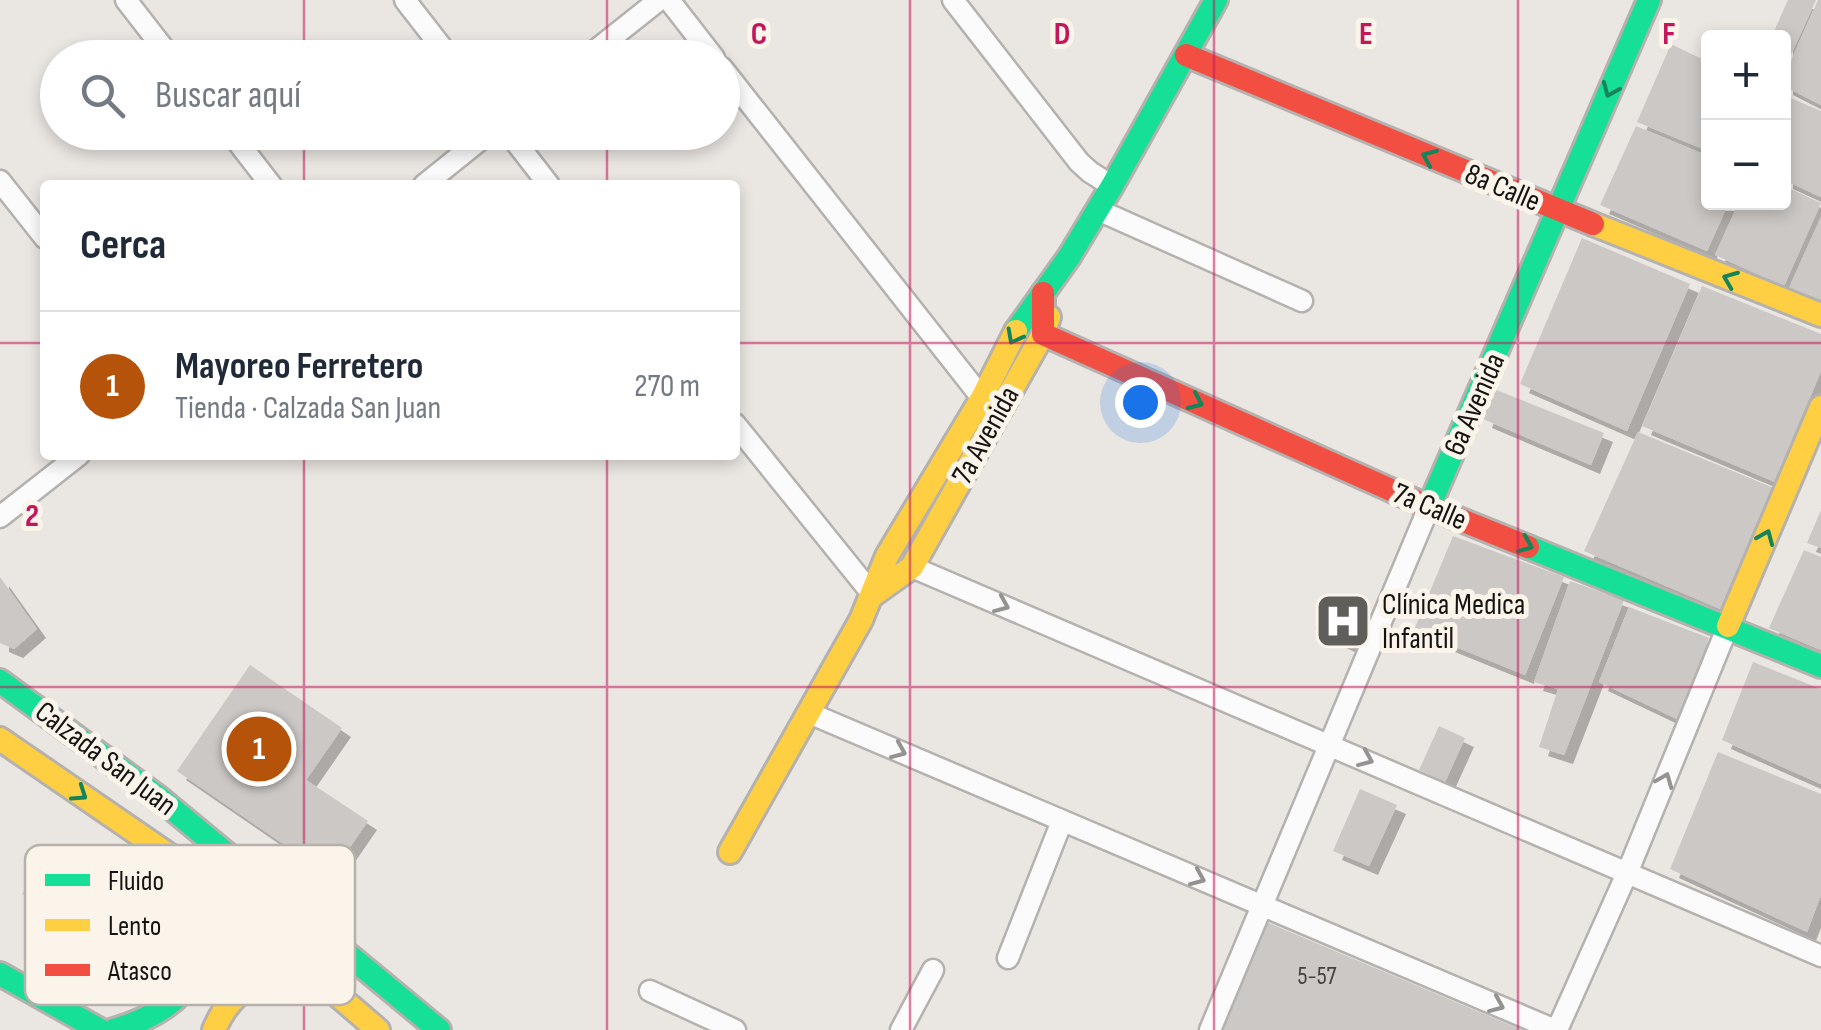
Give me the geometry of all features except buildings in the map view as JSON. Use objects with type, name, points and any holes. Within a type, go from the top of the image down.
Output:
[{"type":"main road","points":[[1186,56],[1196,0]]},
{"type":"main road","name":"7a Avenida","points":[[730,852],[874,595],[887,556],[982,398],[1020,324],[1069,258],[1098,210],[1216,0]]},
{"type":"main road","name":"6a Avenida","points":[[1430,507],[1649,0]]},
{"type":"main road","name":"8a Calle","points":[[1186,56],[1821,316]]},
{"type":"main road","name":"7a Avenida","points":[[874,595],[912,567],[1043,334],[1069,258]]},
{"type":"main road","points":[[1042,294],[1043,334]]},
{"type":"main road","name":"7a Calle","points":[[1043,334],[1430,507],[1821,666]]},
{"type":"main road","points":[[1728,626],[1821,407]]},
{"type":"main road","name":"Calzada San Juan","points":[[0,681],[222,845]]},
{"type":"main road","name":"Calzada San Juan","points":[[0,738],[155,845]]},
{"type":"main road","name":"Calzada San Juan","points":[[355,958],[441,1030]]},
{"type":"main road","points":[[0,974],[25,988]]},
{"type":"main road","points":[[55,1005],[100,1030]]},
{"type":"main road","points":[[114,1030],[134,1026],[169,1005]]},
{"type":"main road","points":[[214,1030],[227,1005]]},
{"type":"main road","name":"Calzada San Juan","points":[[350,1005],[378,1030]]},
{"type":"street","points":[[126,0],[157,40]]},
{"type":"street","points":[[405,0],[436,40]]},
{"type":"street","points":[[609,40],[660,0]]},
{"type":"street","points":[[669,0],[700,40]]},
{"type":"street","points":[[953,0],[1079,162],[1112,186]]},
{"type":"street","points":[[740,91],[982,398]]},
{"type":"street","points":[[244,150],[267,180]]},
{"type":"street","points":[[430,180],[468,150]]},
{"type":"street","points":[[522,150],[545,180]]},
{"type":"street","points":[[0,180],[40,232]]},
{"type":"street","points":[[1098,210],[1302,301]]},
{"type":"street","points":[[740,430],[874,595]]},
{"type":"street","points":[[0,517],[73,460]]},
{"type":"street","name":"6a Avenida","points":[[1210,1030],[1430,507]]},
{"type":"street","points":[[912,567],[1821,956]]},
{"type":"street","points":[[809,713],[1556,1030],[1628,871],[1728,626]]},
{"type":"street","points":[[1008,958],[1062,821]]},
{"type":"street","points":[[901,1030],[933,970]]},
{"type":"street","points":[[650,991],[735,1030]]},
{"type":"traffic: fast","points":[[1016,331],[1069,257],[1112,186],[1216,0]]},
{"type":"traffic: fast","points":[[1429,507],[1649,0]]},
{"type":"traffic: fast","points":[[1528,547],[1821,666]]},
{"type":"traffic: fast","points":[[0,681],[158,797],[216,845]]},
{"type":"traffic: fast","points":[[355,960],[439,1030]]},
{"type":"traffic: fast","points":[[0,974],[25,988]]},
{"type":"traffic: fast","points":[[55,1005],[100,1030]]},
{"type":"traffic: fast","points":[[114,1030],[143,1020],[167,1005]]},
{"type":"traffic: slow","points":[[1593,224],[1821,315]]},
{"type":"traffic: slow","points":[[873,595],[912,567],[1049,317]]},
{"type":"traffic: slow","points":[[730,852],[861,620],[887,556],[982,398],[1016,331]]},
{"type":"traffic: slow","points":[[1728,626],[1821,407]]},
{"type":"traffic: slow","points":[[0,739],[154,845]]},
{"type":"traffic: slow","points":[[214,1030],[228,1005]]},
{"type":"traffic: slow","points":[[349,1005],[378,1030]]},
{"type":"traffic: jam","points":[[1186,55],[1593,224]]},
{"type":"traffic: jam","points":[[1043,293],[1043,334],[1429,507],[1528,547]]},
{"type":"place","name":"Clínica Medica Infantil","points":[[1343,621]]},
{"type":"place","name":"Mayoreo Ferretero","points":[[259,749]]}]
